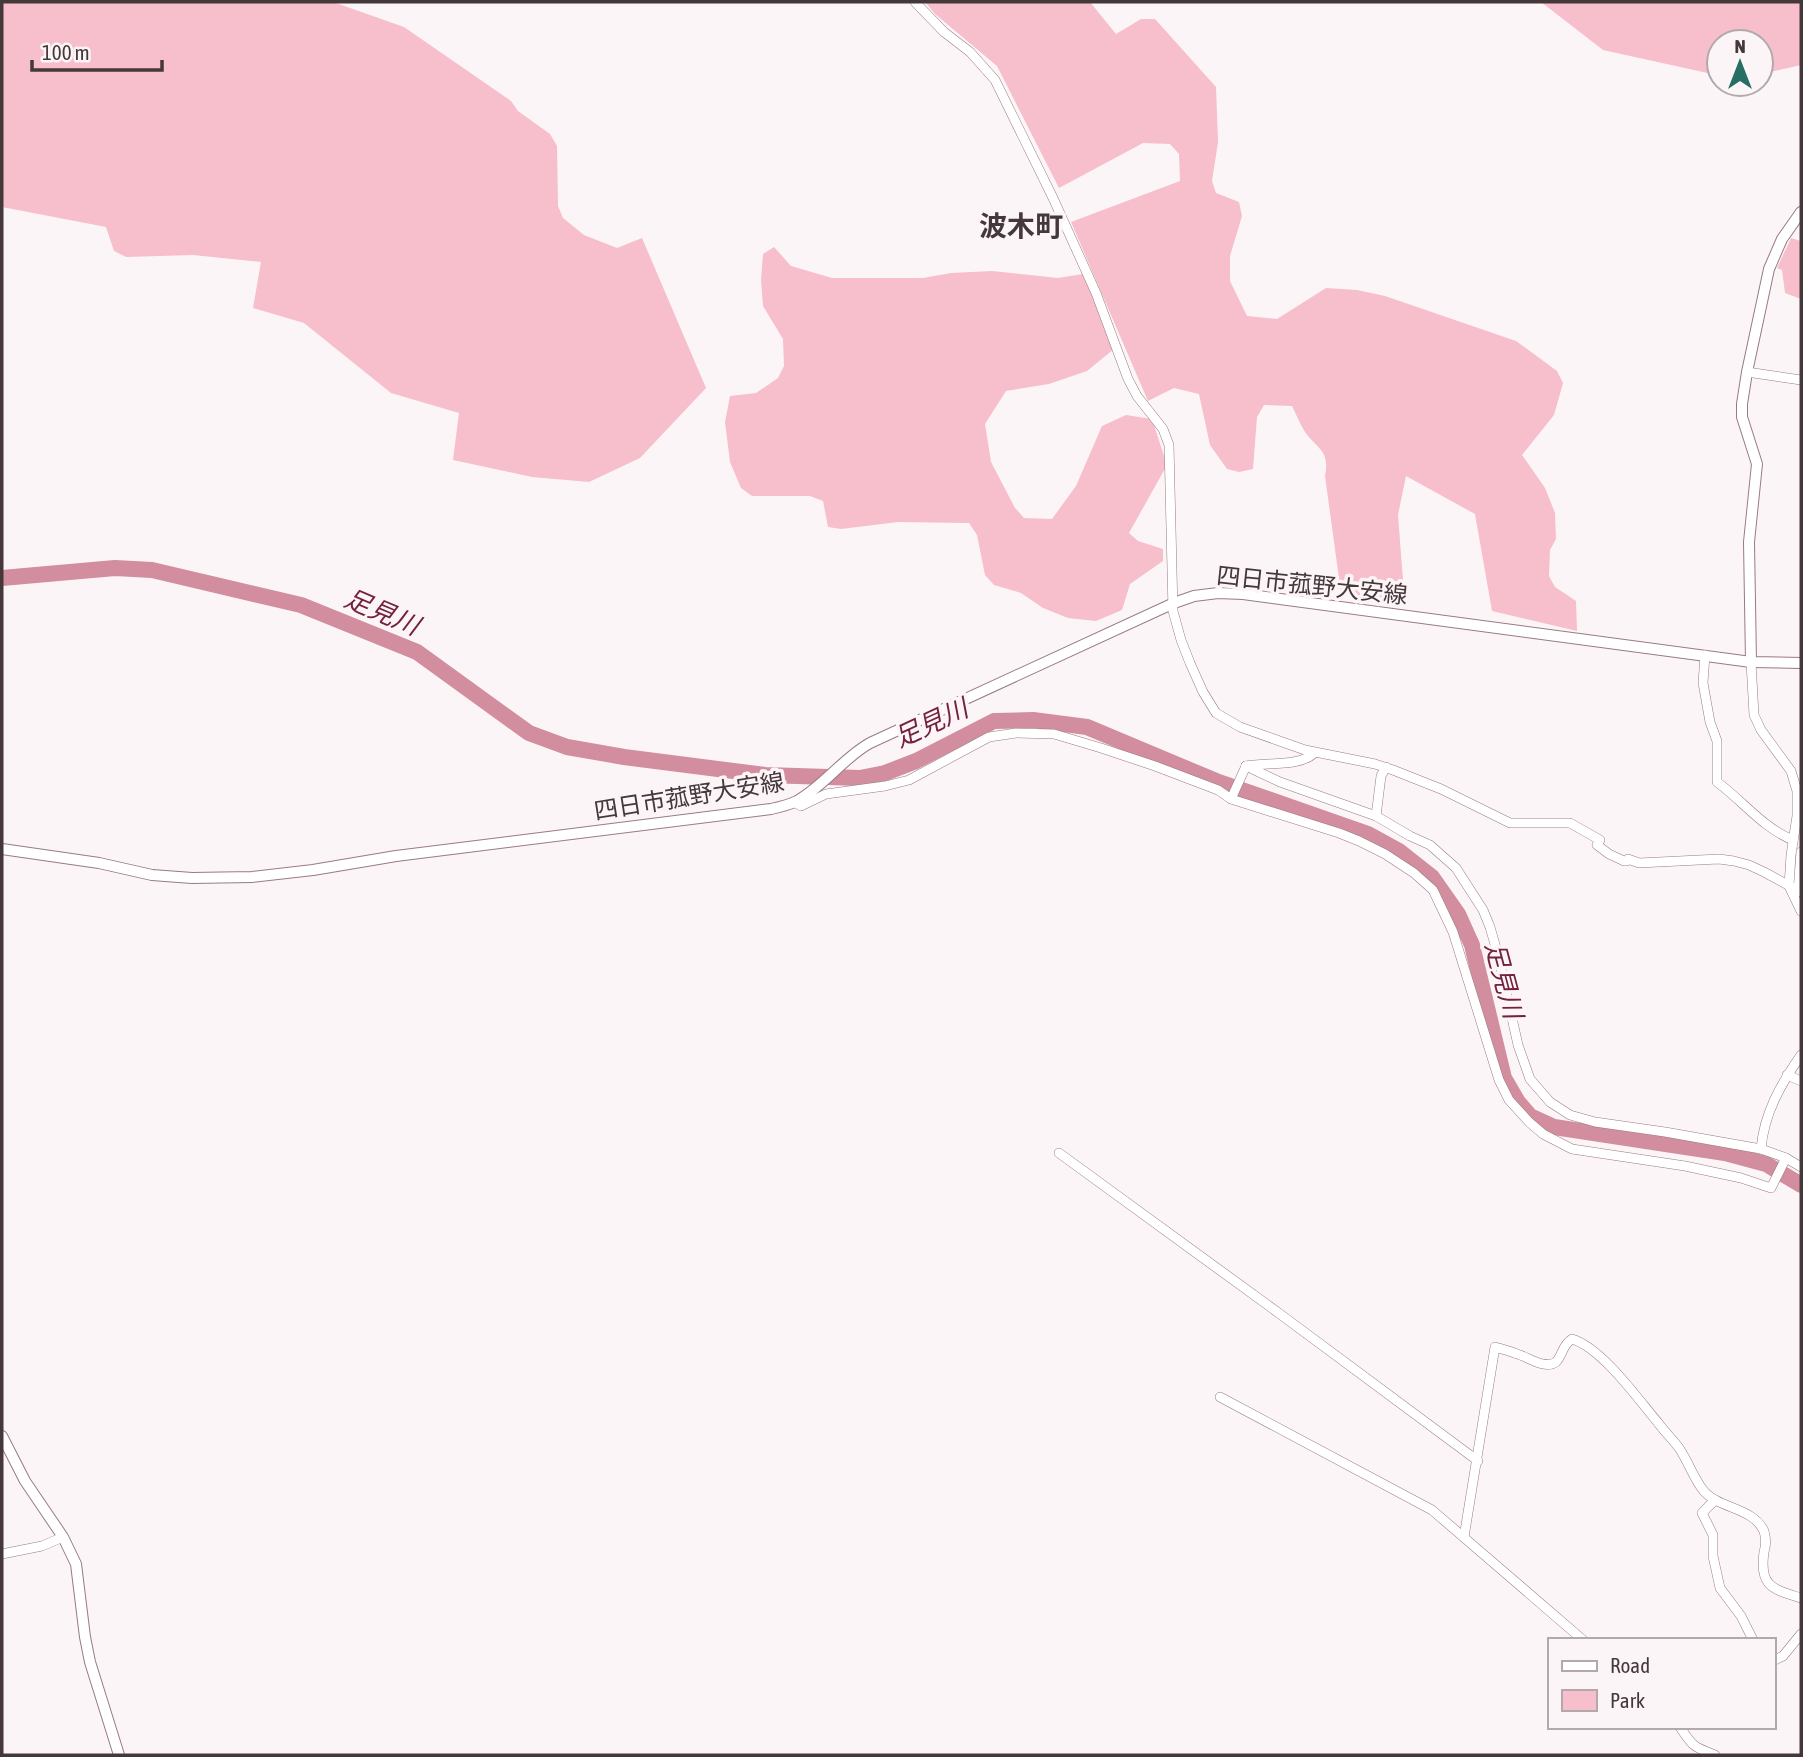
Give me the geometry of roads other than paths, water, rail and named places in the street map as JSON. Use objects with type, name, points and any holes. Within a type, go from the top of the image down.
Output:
[{"type":"main road","points":[[1751,662],[1749,542],[1756,464],[1742,417],[1742,404],[1769,269],[1782,239],[1801,212]]},
{"type":"main road","name":"四日市菰野大安線","points":[[2,849],[99,863],[152,874],[192,878],[252,877],[396,856],[758,811],[794,802],[870,743],[1174,603],[1194,596],[1219,593],[1751,662],[1801,663]]},
{"type":"main road","points":[[2,1437],[25,1481],[63,1537],[76,1564],[90,1662],[119,1755]]},
{"type":"street","points":[[915,2],[995,80],[1096,293],[1128,379],[1170,445],[1174,611],[1181,640],[1203,692],[1216,713],[1250,731],[1314,753],[1386,767],[1441,789],[1510,823],[1570,823],[1600,840],[1597,845],[1624,861],[1734,861],[1757,868],[1796,890]]},
{"type":"street","points":[[1747,372],[1801,380]]},
{"type":"street","points":[[1705,655],[1703,682],[1710,722],[1717,741],[1717,782],[1768,826],[1793,840]]},
{"type":"street","points":[[1751,662],[1754,715],[1761,730],[1791,771],[1795,783],[1798,800],[1793,840],[1796,890],[1801,911]]},
{"type":"street","points":[[794,802],[801,806],[826,794],[908,780],[989,737],[1016,733],[1055,734],[1155,766],[1218,790],[1231,799],[1359,841],[1385,854],[1433,890],[1453,932],[1499,1080],[1509,1100],[1544,1134],[1572,1149],[1685,1166],[1741,1178],[1771,1188],[1785,1159]]},
{"type":"street","points":[[1245,766],[1297,761],[1312,757],[1314,753]]},
{"type":"street","points":[[1231,799],[1245,766]]},
{"type":"street","points":[[1245,766],[1280,782],[1376,816],[1430,845],[1456,868],[1483,910],[1490,927],[1518,1045],[1530,1079],[1550,1102],[1570,1115],[1595,1122],[1760,1149],[1801,1166]]},
{"type":"street","points":[[1376,816],[1381,776],[1386,767]]},
{"type":"street","points":[[1796,890],[1801,852]]},
{"type":"street","points":[[1760,1149],[1769,1111],[1787,1074],[1801,1055]]},
{"type":"street","points":[[1787,1074],[1801,1082]]},
{"type":"street","points":[[1059,1153],[1478,1461]]},
{"type":"street","points":[[1464,1537],[1495,1347],[1542,1364],[1551,1364],[1557,1361],[1565,1343],[1572,1339],[1581,1342],[1603,1360],[1628,1387],[1679,1448],[1705,1492],[1715,1500],[1746,1513],[1763,1531],[1766,1544],[1763,1575],[1767,1583],[1777,1590],[1801,1598]]},
{"type":"street","points":[[1220,1397],[1432,1510],[1581,1638]]},
{"type":"street","points":[[1715,1500],[1702,1513],[1713,1535],[1717,1579],[1752,1638]]},
{"type":"street","points":[[2,1554],[42,1546],[63,1537]]},
{"type":"street","points":[[1775,1660],[1783,1656],[1801,1634]]},
{"type":"street","points":[[1681,1729],[1691,1744],[1715,1755]]},
{"type":"waterway","name":"足見川","points":[[2,578],[115,568],[152,570],[301,605],[417,652],[529,733],[567,747],[624,757],[765,775],[860,778],[885,773],[916,761],[994,721],[1033,720],[1087,727],[1216,781],[1368,834],[1399,851],[1432,877],[1458,914],[1472,945],[1504,1078],[1530,1116],[1554,1127],[1725,1153],[1766,1164],[1801,1185]]},
{"type":"district","name":"波木町","points":[[1021,226]]}]
